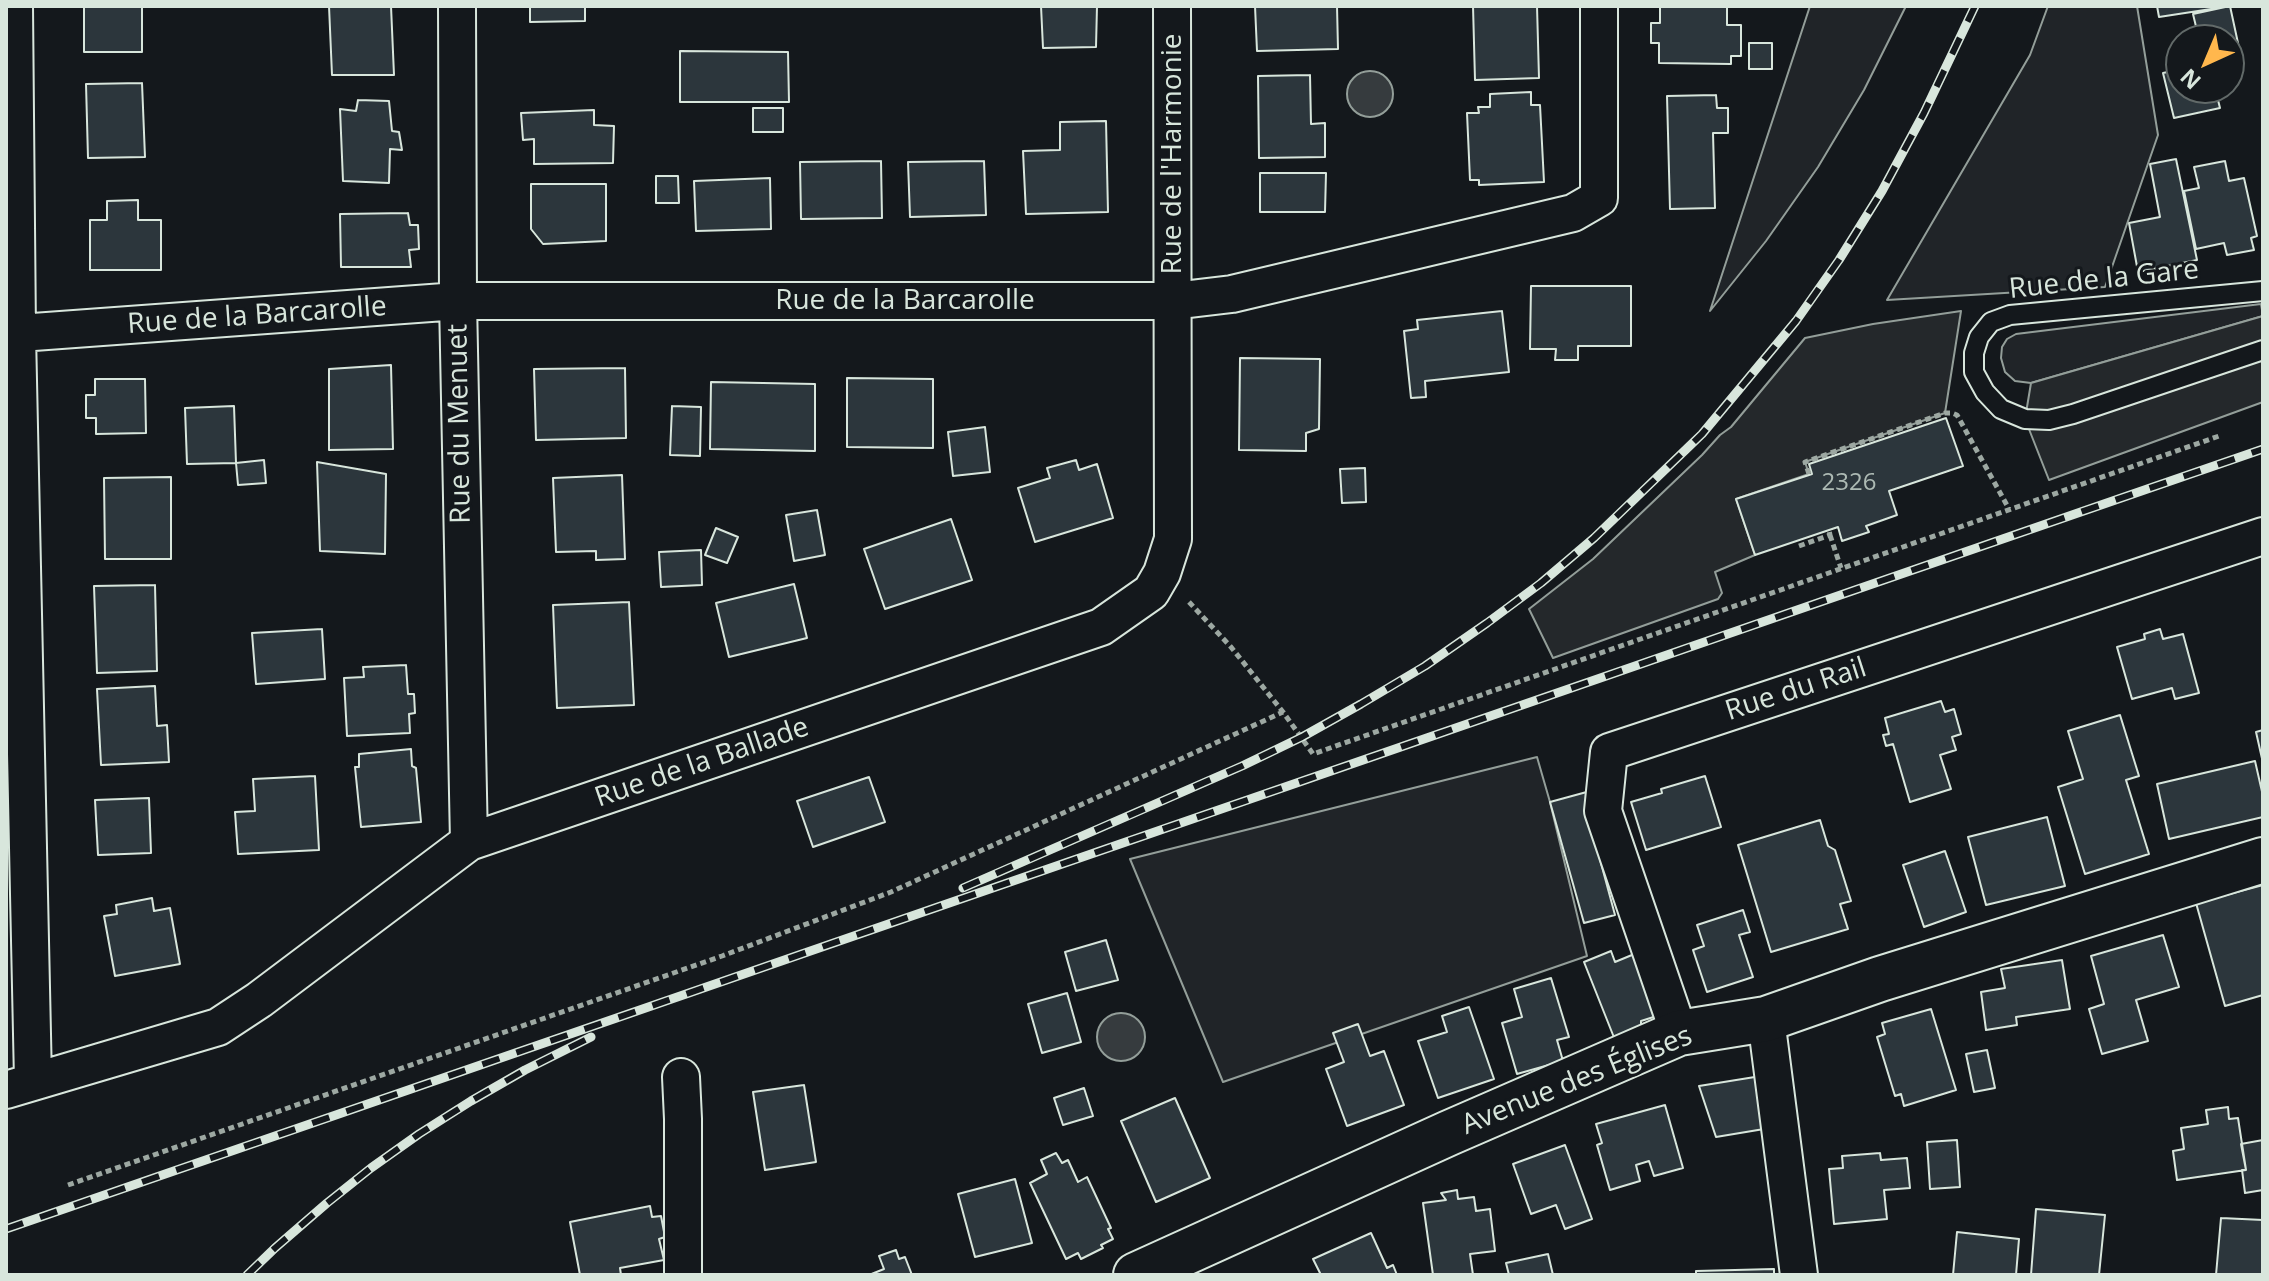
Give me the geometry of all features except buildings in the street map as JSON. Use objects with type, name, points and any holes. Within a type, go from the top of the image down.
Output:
[{"type":"main road","name":"Avenue des Églises","points":[[1136,1275],[1180,1265],[1679,1033],[1766,1019],[1880,979],[2263,860]]},
{"type":"street","points":[[14,6],[12,334],[20,1085]]},
{"type":"street","name":"Rue du Menuet","points":[[457,6],[458,301],[469,842]]},
{"type":"street","name":"Rue de l'Harmonie","points":[[1172,6],[1173,301]]},
{"type":"street","name":"Rue de la Barcarolle","points":[[12,334],[458,301],[1173,301],[1232,294],[1573,213],[1599,198],[1599,6]]},
{"type":"street","name":"Rue de la Ballade","points":[[20,1085],[218,1027],[259,1000],[469,842],[1101,627],[1151,592],[1162,573],[1173,539],[1173,301]]},
{"type":"street","name":"Rue du Rail","points":[[1679,1033],[1603,811],[1609,752],[2263,536]]},
{"type":"street","points":[[1766,1019],[1799,1275]]},
{"type":"street","points":[[681,1077],[683,1275]]},
{"type":"lane","name":"Rue de la Gare","points":[[2263,291],[2010,315],[1991,322],[1979,337],[1974,353],[1974,372],[1985,392],[2001,409],[2025,419],[2049,420],[2263,350]]},
{"type":"path","points":[[1809,474],[1805,462],[1952,413],[1957,415],[2009,509]]},
{"type":"path","points":[[1162,573],[1231,647],[1313,754],[2222,435]]},
{"type":"path","points":[[1799,546],[1829,533],[1841,568]]},
{"type":"path","points":[[68,1185],[722,956],[891,892],[1283,712]]},
{"type":"shaded area","points":[[1810,6],[1906,6],[1864,90],[1818,167],[1766,241],[1710,311]]},
{"type":"shaded area","points":[[2048,6],[2137,6],[2158,135],[2105,287],[1887,300],[2030,55]]},
{"type":"shaded area","points":[[1370,71],[1379,72],[1386,78],[1392,85],[1392,103],[1386,110],[1379,116],[1370,117],[1361,116],[1354,110],[1348,103],[1347,94],[1348,85],[1354,78],[1361,72]]},
{"type":"shaded area","points":[[2261,304],[2263,316],[2031,383],[2015,381],[2005,372],[2001,358],[2007,339],[2016,334]]},
{"type":"shaded area","points":[[1961,311],[1945,413],[1805,462],[1809,474],[1736,499],[1755,555],[1715,572],[1722,593],[1718,599],[1553,658],[1529,609],[1593,559],[1731,427],[1805,338]]},
{"type":"shaded area","points":[[2263,316],[2263,402],[2049,480],[2025,419],[2031,383]]},
{"type":"shaded area","points":[[1537,757],[1587,956],[1223,1082],[1130,859]]},
{"type":"shaded area","points":[[1121,1013],[1138,1020],[1145,1037],[1138,1054],[1121,1061],[1104,1054],[1097,1037],[1104,1020]]},
{"type":"railway","points":[[963,888],[1302,737],[1425,666],[1541,583],[1594,538],[1702,434],[1796,321],[1882,191],[1924,113],[1975,6]]},
{"type":"railway","points":[[6,1229],[2263,449]]},
{"type":"railway","points":[[247,1275],[327,1203],[419,1134],[525,1070],[591,1037]]}]
